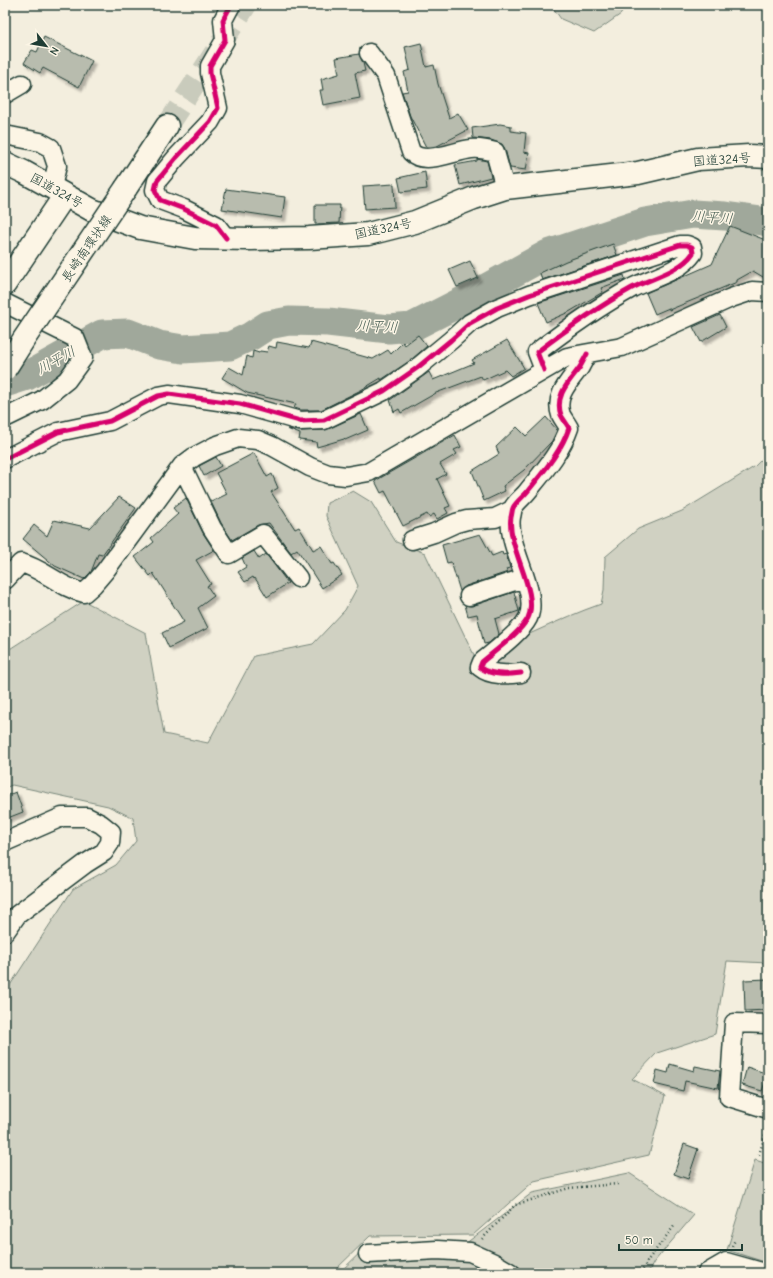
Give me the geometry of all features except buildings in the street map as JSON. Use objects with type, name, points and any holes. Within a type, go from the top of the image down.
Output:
[{"type":"highway","name":"長崎南環状線","points":[[5,370],[167,126]]},
{"type":"highway","name":"国道324号","points":[[5,164],[24,172],[92,210],[140,228],[195,238],[309,238],[368,234],[415,222],[474,198],[505,188],[638,173],[698,159],[749,156],[768,157]]},
{"type":"highway","points":[[5,284],[34,242],[58,191]]},
{"type":"street","points":[[226,238],[216,225],[184,208],[160,200],[155,190],[157,181],[176,158],[210,122],[218,108],[210,73],[210,66],[226,40],[223,20],[231,5]]},
{"type":"street","points":[[369,53],[386,76],[411,152],[414,156],[428,158],[472,149],[495,152],[505,188]]},
{"type":"street","points":[[5,94],[22,84]]},
{"type":"street","points":[[5,135],[40,142],[50,148],[57,166],[58,191]]},
{"type":"street","points":[[5,459],[58,432],[110,422],[158,396],[169,394],[240,404],[300,421],[324,420],[384,390],[417,368],[470,323],[497,308],[680,245],[692,247],[693,253],[689,259],[671,270],[615,298],[574,324],[537,352],[544,370]]},
{"type":"street","points":[[5,580],[21,564],[32,566],[74,591],[84,593],[105,571],[182,466],[194,457],[215,446],[238,438],[247,438],[258,440],[272,446],[310,467],[328,474],[346,476],[369,472],[567,357],[622,347],[688,316],[752,291],[768,292]]},
{"type":"street","points":[[5,303],[75,338],[83,358],[67,380],[42,400],[5,418]]},
{"type":"street","points":[[412,540],[434,533],[456,523],[467,520],[495,518],[512,510],[562,445],[569,428],[561,415],[560,404],[563,391],[569,380],[580,367],[587,354]]},
{"type":"street","points":[[182,466],[212,528],[229,554],[263,534],[298,578]]},
{"type":"street","points":[[512,510],[511,533],[530,603],[529,613],[527,619],[518,631],[482,662],[480,667],[490,673],[521,673]]},
{"type":"street","points":[[469,596],[524,578]]},
{"type":"street","points":[[5,842],[62,817],[87,817],[101,824],[111,832],[110,843],[104,852],[85,864],[17,915],[5,932]]},
{"type":"street","points":[[768,1024],[734,1023],[729,1097],[768,1109]]},
{"type":"street","points":[[368,1254],[437,1250],[470,1252],[511,1273]]},
{"type":"street","points":[[707,1273],[726,1262],[765,1273]]},
{"type":"path","points":[[759,1155],[768,1124]]},
{"type":"path","points":[[470,1252],[514,1205],[569,1188],[618,1184]]},
{"type":"path","points":[[641,1273],[648,1260],[675,1225]]},
{"type":"shaded area","points":[[551,5],[626,5],[621,14],[594,33],[561,19]]},
{"type":"shaded area","points":[[768,453],[768,963],[727,961],[715,1034],[657,1053],[632,1079],[665,1096],[649,1155],[534,1181],[473,1235],[370,1236],[332,1273],[5,1273],[5,993],[73,889],[116,865],[136,841],[133,818],[108,806],[12,785],[5,788],[5,652],[84,601],[146,633],[164,734],[208,743],[254,656],[313,644],[345,610],[358,586],[326,516],[327,503],[353,491],[371,502],[396,542],[425,553],[475,657],[569,616],[601,604],[604,590],[605,557],[638,529],[682,511],[754,467]]},
{"type":"shaded area","points":[[755,1160],[768,1164],[768,1263],[727,1250]]},
{"type":"shaded area","points":[[629,1173],[694,1215],[654,1262],[648,1273],[339,1273],[367,1246],[465,1244],[532,1193]]},
{"type":"waterway","name":"川平川","points":[[5,383],[27,376],[102,334],[128,333],[159,345],[183,349],[230,346],[251,336],[268,325],[289,321],[328,322],[389,329],[412,327],[548,254],[645,222],[693,214],[725,216],[768,222]]},
{"type":"tunnel","points":[[167,126],[246,5]]},
{"type":"cycle path","points":[[226,238],[216,225],[184,209],[160,200],[155,190],[157,181],[176,158],[210,122],[218,108],[210,73],[210,66],[225,40],[223,20],[231,5]]},
{"type":"cycle path","points":[[5,459],[58,432],[110,421],[158,396],[169,394],[240,404],[300,421],[324,420],[384,391],[417,368],[470,323],[497,308],[529,295],[680,245],[692,247],[693,253],[681,265],[619,295],[583,318],[537,352],[544,370]]},
{"type":"cycle path","points":[[521,673],[494,673],[480,667],[482,662],[520,629],[528,618],[531,607],[527,583],[513,542],[511,529],[512,510],[551,462],[566,437],[569,428],[561,415],[559,408],[561,395],[587,354]]}]
